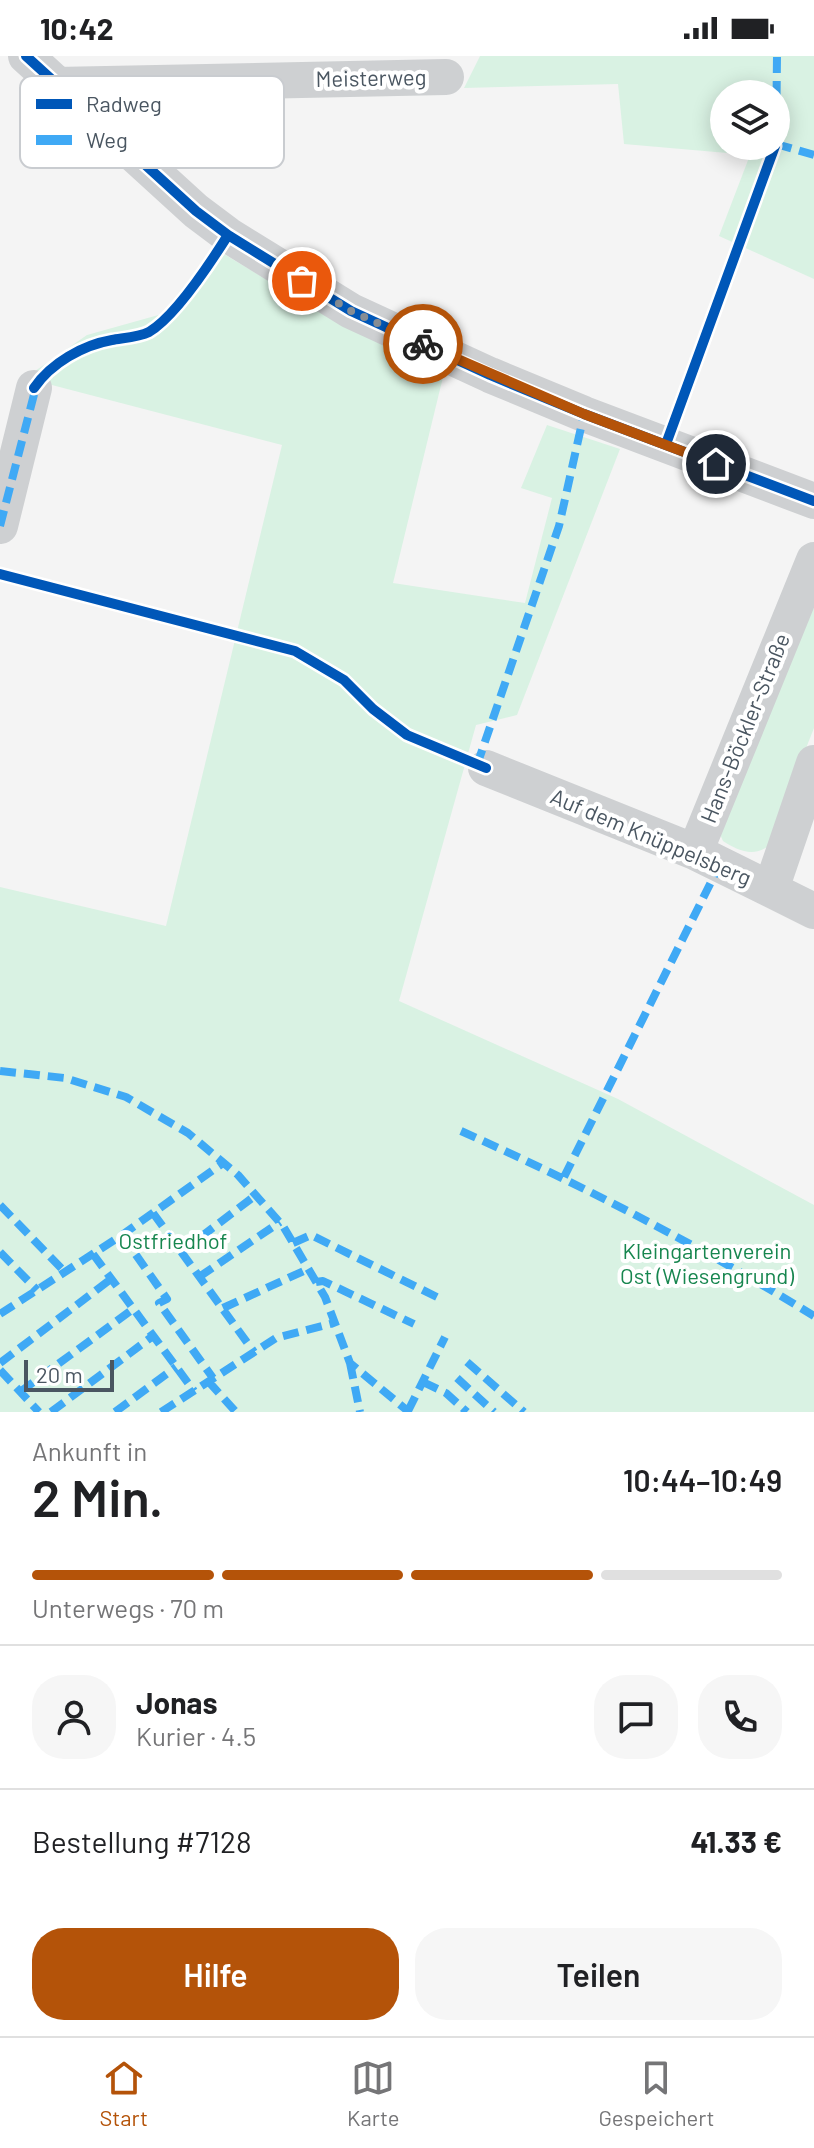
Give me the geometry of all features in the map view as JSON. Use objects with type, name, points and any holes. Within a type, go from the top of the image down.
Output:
[{"type":"street","points":[[26,56],[47,76]]},
{"type":"street","name":"Meisterweg","points":[[284,80],[446,77]]},
{"type":"street","points":[[148,168],[228,235],[351,311],[584,414],[814,501]]},
{"type":"street","points":[[0,526],[34,388]]},
{"type":"street","name":"Hans-Böckler-Straße","points":[[695,852],[814,560]]},
{"type":"street","points":[[771,889],[814,763]]},
{"type":"street","name":"Auf dem Knüppelsberg","points":[[486,768],[695,852],[814,911]]},
{"type":"green space","points":[[480,56],[814,56],[814,279],[719,236],[748,160],[790,160],[790,80],[710,80],[710,152],[624,144],[618,84],[464,88]]},
{"type":"green space","points":[[214,248],[314,308],[443,377],[393,583],[525,603],[552,498],[521,488],[547,425],[620,449],[517,715],[476,725],[399,1001],[618,1099],[814,1205],[814,1412],[0,1412],[0,887],[166,926],[282,445],[25,378],[87,335],[162,314]]},
{"type":"green space","points":[[814,607],[814,728],[767,847],[756,852],[745,851],[723,841],[719,832]]},
{"type":"marked path","points":[[777,56],[777,80]]},
{"type":"marked path","points":[[790,148],[814,155]]},
{"type":"marked path","points":[[0,526],[37,383]]},
{"type":"marked path","points":[[477,765],[559,526],[584,414]]},
{"type":"marked path","points":[[564,1177],[720,864]]},
{"type":"marked path","points":[[0,1071],[65,1078],[126,1097],[188,1133],[238,1175],[283,1226],[325,1297],[350,1363],[409,1412]]},
{"type":"marked path","points":[[461,1131],[641,1218],[814,1316]]},
{"type":"marked path","points":[[0,1314],[122,1235],[223,1163]]},
{"type":"marked path","points":[[181,1252],[256,1195]]},
{"type":"marked path","points":[[0,1205],[65,1272]]},
{"type":"marked path","points":[[153,1213],[254,1352]]},
{"type":"marked path","points":[[199,1277],[280,1222]]},
{"type":"marked path","points":[[122,1235],[167,1299],[159,1303],[213,1378]]},
{"type":"marked path","points":[[293,1243],[311,1235],[443,1300]]},
{"type":"marked path","points":[[0,1252],[37,1290]]},
{"type":"marked path","points":[[93,1254],[194,1391]]},
{"type":"marked path","points":[[223,1308],[308,1269]]},
{"type":"marked path","points":[[0,1363],[111,1279]]},
{"type":"marked path","points":[[316,1282],[323,1281],[414,1324]]},
{"type":"marked path","points":[[20,1392],[133,1309]]},
{"type":"marked path","points":[[161,1412],[276,1338],[334,1323]]},
{"type":"marked path","points":[[51,1412],[153,1336]]},
{"type":"marked path","points":[[408,1411],[445,1337]]},
{"type":"marked path","points":[[467,1362],[524,1412]]},
{"type":"marked path","points":[[350,1363],[360,1412]]},
{"type":"marked path","points":[[115,1412],[176,1367]]},
{"type":"marked path","points":[[0,1370],[39,1412]]},
{"type":"marked path","points":[[457,1378],[494,1412]]},
{"type":"marked path","points":[[208,1381],[236,1412]]},
{"type":"marked path","points":[[423,1382],[446,1393],[467,1412]]},
{"type":"cycle path","points":[[26,56],[48,76]]},
{"type":"cycle path","points":[[666,444],[770,160]]},
{"type":"cycle path","points":[[149,168],[228,235],[351,311],[584,414],[814,501]]},
{"type":"cycle path","points":[[34,388],[49,371],[79,351],[101,342],[149,332],[170,314],[192,288],[228,235]]},
{"type":"cycle path","points":[[0,574],[295,651],[344,680],[373,709],[407,735],[486,768]]},
{"type":"way so far","points":[[302,281],[351,311],[423,344]]},
{"type":"route","points":[[423,344],[584,414],[716,464]]},
{"type":"park label","name":"Ostfriedhof","points":[[173,1241]]},
{"type":"park label","name":"Kleingartenverein Ost (Wiesengrund)","points":[[707,1264]]}]
